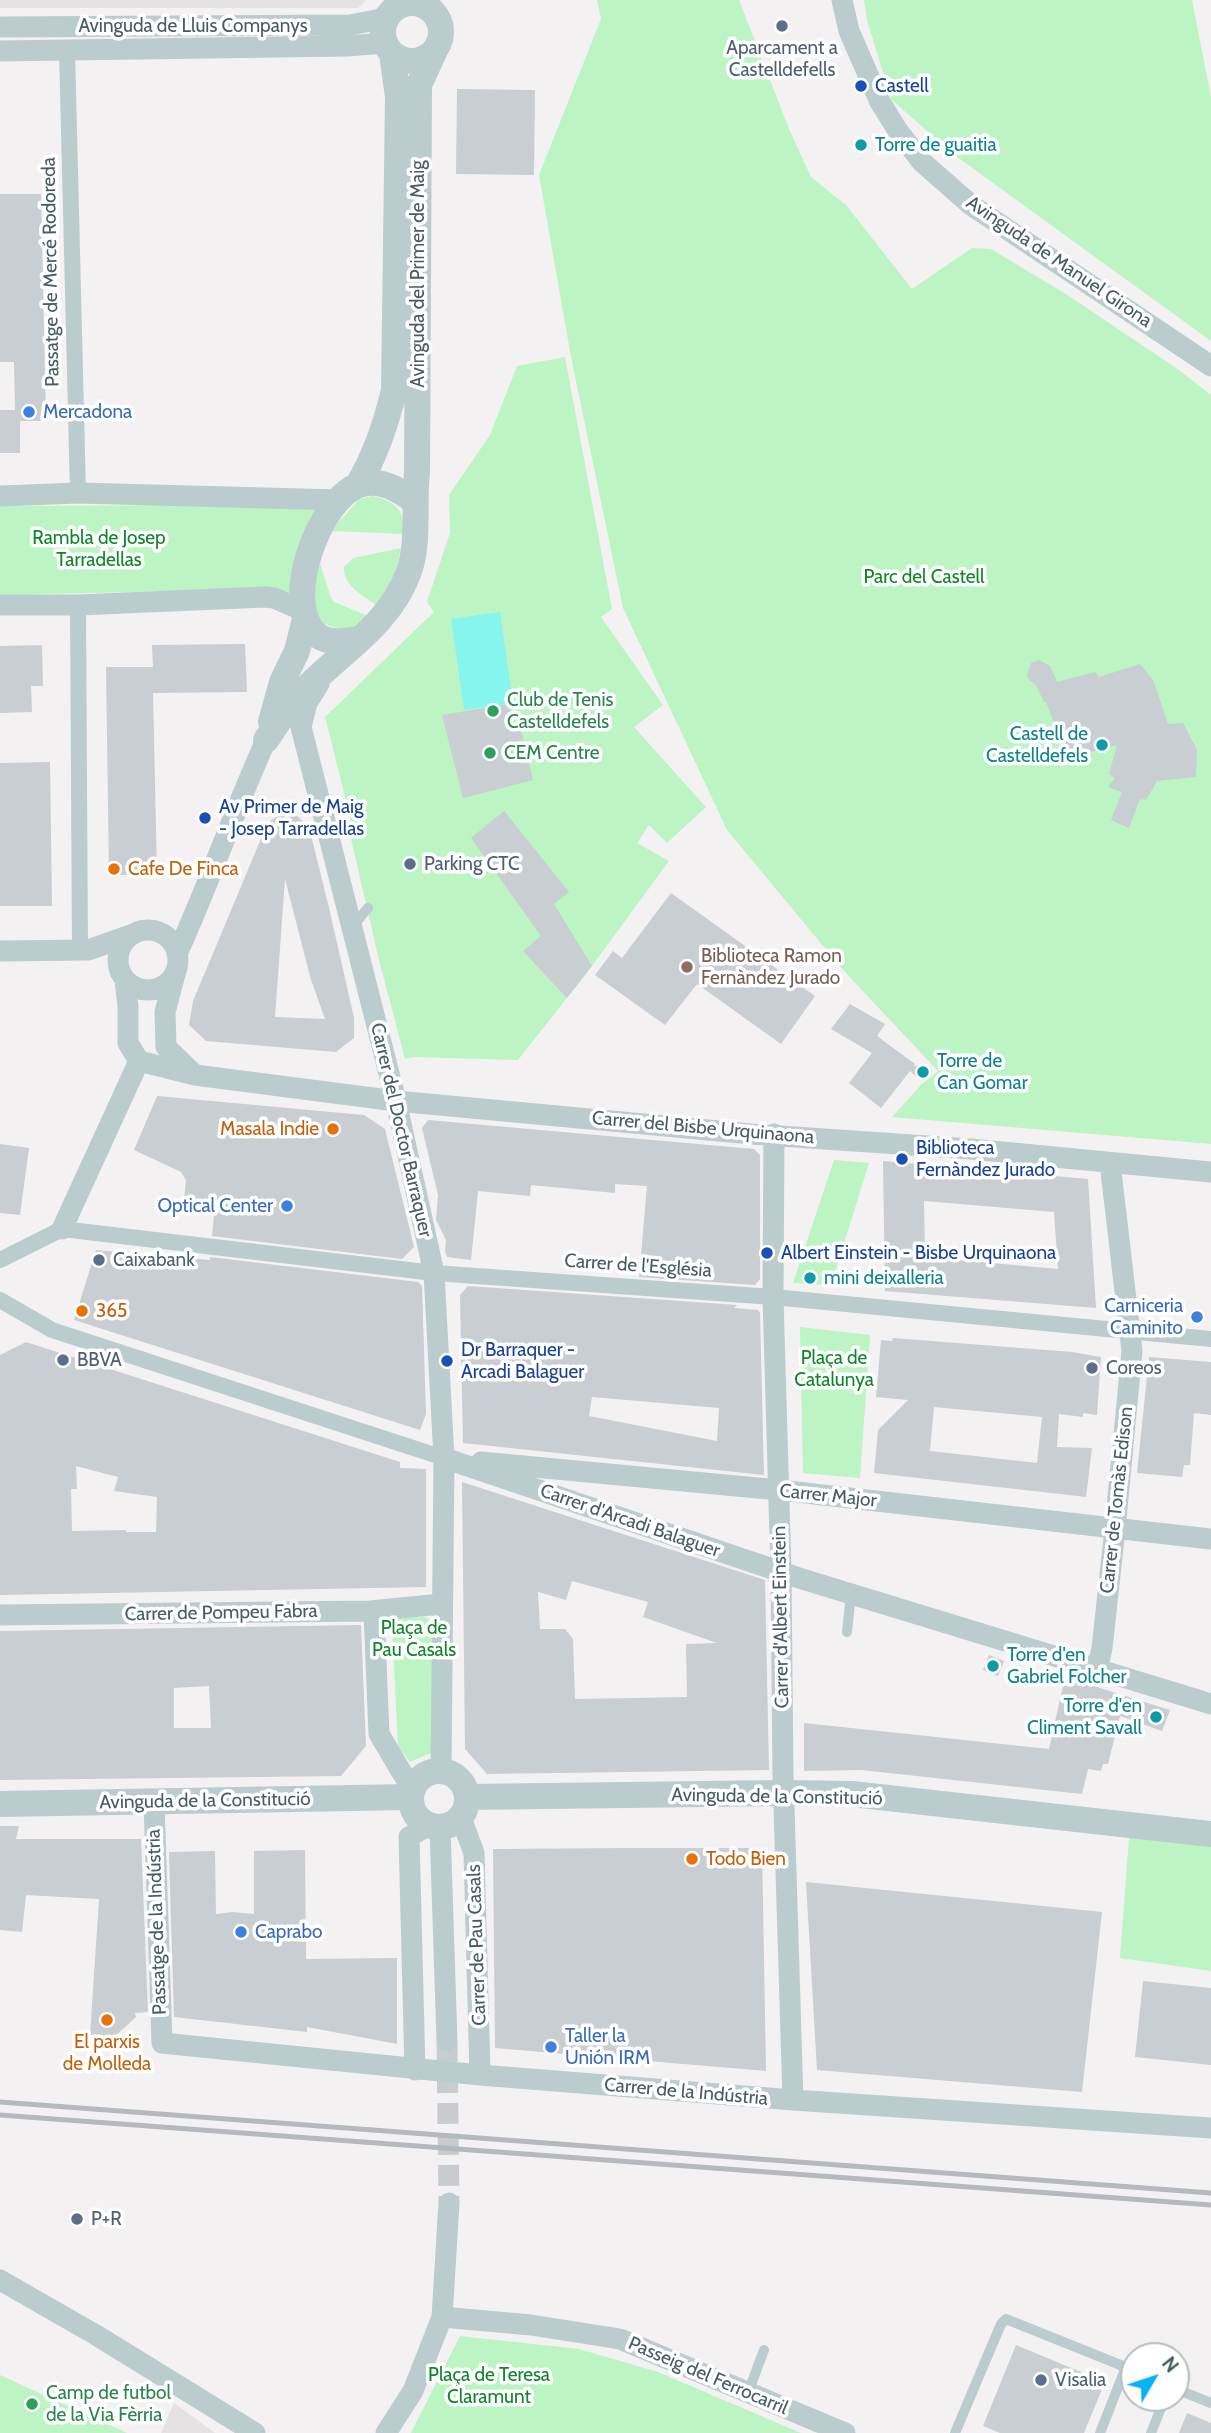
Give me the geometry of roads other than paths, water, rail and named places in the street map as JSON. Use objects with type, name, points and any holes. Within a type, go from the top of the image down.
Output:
[{"type":"street","name":"Avinguda de Manuel Girona","points":[[842,0],[849,31],[880,102],[922,162],[971,205],[1211,366]]},
{"type":"street","points":[[417,3],[431,5],[441,28],[440,42],[426,58],[402,60],[393,24],[417,3]]},
{"type":"street","name":"Avinguda de Lluis Companys","points":[[0,27],[393,24]]},
{"type":"street","name":"Avinguda de Lluis Companys","points":[[0,51],[347,46],[393,24]]},
{"type":"street","name":"Avinguda del Primer de Maig","points":[[349,493],[373,459],[384,431],[394,390],[398,97],[393,24]]},
{"type":"street","name":"Passatge de Mercé Rodoreda","points":[[67,50],[78,494]]},
{"type":"street","name":"Avinguda del Primer de Maig","points":[[414,501],[417,461],[419,85],[435,50]]},
{"type":"street","points":[[0,496],[349,493],[375,483],[395,487],[414,501],[415,542],[409,573],[395,602],[380,622],[295,700],[266,740]]},
{"type":"street","points":[[84,950],[121,970],[140,989],[158,989],[172,977],[242,793],[266,740],[282,682],[297,651],[303,615],[304,573],[312,546],[322,523],[349,493]]},
{"type":"street","points":[[0,605],[265,597],[274,598],[303,615],[318,636],[339,642],[359,639]]},
{"type":"street","points":[[78,604],[84,950]]},
{"type":"street","name":"Carrer del Doctor Barraquer","points":[[327,670],[307,703],[302,727],[396,1101],[434,1273],[444,1458],[442,1604]]},
{"type":"street","points":[[156,932],[199,905]]},
{"type":"street","points":[[0,951],[84,950],[148,930],[170,940],[177,961],[165,1012],[166,1047],[195,1075]]},
{"type":"street","points":[[0,1261],[62,1229],[139,1061],[128,1043],[128,1007],[121,970],[122,946],[133,934]]},
{"type":"street","name":"Carrer del Bisbe Urquinaona","points":[[139,1061],[195,1075],[396,1101],[1211,1172]]},
{"type":"street","name":"Carrer d'Albert Einstein","points":[[774,1134],[773,1297],[793,2100]]},
{"type":"street","name":"Carrer de Tomàs Edison","points":[[1097,1671],[1102,1648],[1132,1351],[1110,1163]]},
{"type":"street","name":"Carrer de l'Església","points":[[62,1229],[434,1273],[773,1297],[1211,1339]]},
{"type":"street","name":"Carrer d'Arcadi Balaguer","points":[[0,1300],[52,1330],[781,1572],[1211,1704]]},
{"type":"street","name":"Carrer Major","points":[[444,1458],[779,1490],[1211,1539]]},
{"type":"street","points":[[441,1771],[442,1604]]},
{"type":"street","name":"Carrer de Pompeu Fabra","points":[[0,1615],[374,1611],[442,1604]]},
{"type":"street","points":[[374,1611],[379,1734],[412,1791],[413,1809],[419,1819],[449,1817]]},
{"type":"street","points":[[412,1791],[419,1779],[432,1772],[441,1771],[459,1778],[465,1787],[449,1817],[409,1837],[415,2070]]},
{"type":"street","name":"Avinguda de la Constitució","points":[[0,1804],[412,1791]]},
{"type":"street","name":"Avinguda de la Constitució","points":[[449,1817],[784,1793],[852,1794],[1211,1834]]},
{"type":"street","name":"Passatge de la Indústria","points":[[154,1801],[162,2043]]},
{"type":"street","name":"Carrer de Pau Casals","points":[[447,2041],[449,1817]]},
{"type":"street","name":"Carrer de Pau Casals","points":[[449,1817],[474,1853],[480,2075]]},
{"type":"street","name":"Carrer de la Indústria","points":[[162,2043],[415,2070],[793,2100],[1211,2128]]},
{"type":"street","points":[[386,2433],[413,2391],[442,2317],[449,2203]]},
{"type":"street","points":[[0,2280],[96,2335],[255,2433]]},
{"type":"street","name":"Passeig del Ferrocarril","points":[[442,2317],[531,2325],[620,2339],[845,2433]]},
{"type":"lane","points":[[352,926],[368,908]]},
{"type":"lane","points":[[847,1632],[852,1594]]},
{"type":"lane","points":[[955,2433],[1001,2323],[1006,2319],[1123,2366],[1124,2372],[1100,2433]]},
{"type":"lane","points":[[748,2393],[764,2350]]},
{"type":"lane","points":[[1190,2395],[1211,2403]]},
{"type":"lane","points":[[1151,2433],[1159,2412]]},
{"type":"water","points":[[500,612],[513,703],[464,710],[451,619]]},
{"type":"tunnel","points":[[447,2041],[449,2203]]},
{"type":"railway","points":[[0,2102],[1211,2193]]},
{"type":"railway","points":[[0,2115],[1211,2205]]},
{"type":"place","name":"Aparcament a Castelldefells","points":[[782,26]]},
{"type":"place","name":"Castell","points":[[861,86]]},
{"type":"place","name":"Torre de guaitia","points":[[861,145]]},
{"type":"place","name":"Mercadona","points":[[29,412]]},
{"type":"place","name":"Club de Tenis Castelldefels","points":[[493,711]]},
{"type":"place","name":"Castell de Castelldefels","points":[[1102,745]]},
{"type":"place","name":"CEM Centre","points":[[490,753]]},
{"type":"place","name":"Av Primer de Maig - Josep Tarradellas","points":[[205,818]]},
{"type":"place","name":"Parking CTC","points":[[410,864]]},
{"type":"place","name":"Cafe De Finca","points":[[114,869]]},
{"type":"place","name":"Biblioteca Ramon Fernàndez Jurado","points":[[687,967]]},
{"type":"place","name":"Torre de Can Gomar","points":[[923,1072]]},
{"type":"place","name":"Masala Indie","points":[[333,1129]]},
{"type":"place","name":"Biblioteca Fernàndez Jurado","points":[[902,1159]]},
{"type":"place","name":"Optical Center","points":[[287,1206]]},
{"type":"place","name":"Albert Einstein - Bisbe Urquinaona","points":[[767,1253]]},
{"type":"place","name":"Caixabank","points":[[99,1260]]},
{"type":"place","name":"mini deixalleria","points":[[810,1278]]},
{"type":"place","name":"365","points":[[82,1311]]},
{"type":"place","name":"Carniceria Caminito","points":[[1197,1317]]},
{"type":"place","name":"BBVA","points":[[63,1360]]},
{"type":"place","name":"Dr Barraquer - Arcadi Balaguer","points":[[447,1361]]},
{"type":"place","name":"Coreos","points":[[1092,1368]]},
{"type":"place","name":"Torre d'en Gabriel Folcher","points":[[993,1666]]},
{"type":"place","name":"Torre d'en Climent Savall","points":[[1156,1717]]},
{"type":"place","name":"Todo Bien","points":[[692,1859]]},
{"type":"place","name":"Caprabo","points":[[241,1932]]},
{"type":"place","name":"El parxis de Molleda","points":[[107,2020]]},
{"type":"place","name":"Taller la Unión IRM","points":[[551,2047]]},
{"type":"place","name":"P+R","points":[[77,2219]]},
{"type":"place","name":"Visalia","points":[[1041,2380]]},
{"type":"place","name":"Camp de futbol de la Via Fèrria","points":[[32,2404]]},
{"type":"park label","name":"Rambla de Josep Tarradellas","points":[[99,549]]},
{"type":"park label","name":"Parc del Castell","points":[[924,577]]},
{"type":"park label","name":"Plaça de Catalunya","points":[[834,1369]]},
{"type":"park label","name":"Plaça de Pau Casals","points":[[414,1639]]},
{"type":"park label","name":"Plaça de Teresa Claramunt","points":[[489,2386]]}]
